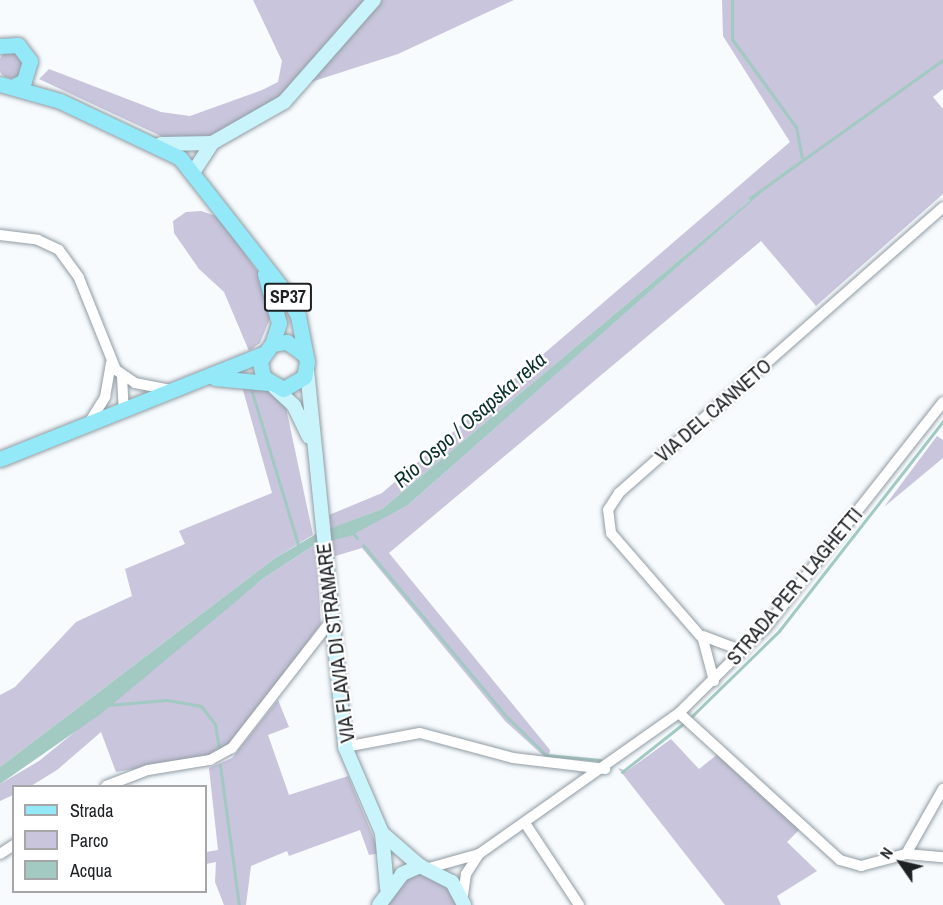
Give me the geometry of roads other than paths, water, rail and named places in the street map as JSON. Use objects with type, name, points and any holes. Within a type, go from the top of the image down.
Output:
[{"type":"main road","points":[[194,171],[212,143],[284,102],[374,0]]},
{"type":"main road","points":[[0,46],[24,49],[30,61],[28,75]]},
{"type":"main road","name":"VIA FLAVIA DI STRAMARE","points":[[6,85],[28,75],[50,98]]},
{"type":"main road","name":"VIA FLAVIA DI STRAMARE","points":[[6,85],[50,98],[160,144],[194,171],[286,293],[302,331],[345,747],[382,833],[387,888]]},
{"type":"main road","points":[[160,144],[212,143]]},
{"type":"main road","name":"VIA FLAVIA DI STRAMARE","points":[[252,247],[277,302],[279,323],[260,369],[271,386],[294,406],[313,447]]},
{"type":"main road","points":[[0,459],[203,379],[268,349],[295,344],[306,362],[292,388],[271,386],[239,377],[203,379]]},
{"type":"main road","name":"VIA FLAVIA DI STRAMARE","points":[[382,833],[464,900]]},
{"type":"main road","points":[[379,905],[387,888],[425,867]]},
{"type":"street","name":"VIA DEL CANNETO","points":[[714,681],[700,634],[610,533],[606,517],[611,502],[943,207]]},
{"type":"street","points":[[0,235],[38,240],[66,256],[111,363],[122,376],[143,386],[174,390]]},
{"type":"street","points":[[89,424],[109,382],[111,363]]},
{"type":"street","points":[[122,376],[124,410]]},
{"type":"street","points":[[109,382],[124,410]]},
{"type":"street","name":"STRADA PER I LAGHETTI","points":[[425,867],[479,854],[605,769],[679,713],[743,651],[943,402]]},
{"type":"street","points":[[109,785],[148,770],[210,760],[232,748],[331,621]]},
{"type":"street","name":"VIA DEL CANNETO","points":[[700,634],[743,651]]},
{"type":"street","points":[[679,713],[836,857],[861,866],[906,854],[943,857]]},
{"type":"street","points":[[345,747],[420,733],[513,758],[605,769]]},
{"type":"street","points":[[906,854],[943,789]]},
{"type":"street","points":[[525,823],[579,905]]},
{"type":"street","name":"STRADA PER I LAGHETTI","points":[[464,900],[466,874],[479,854]]},
{"type":"water","points":[[802,157],[408,505],[350,536],[316,544],[264,578],[102,713],[0,784],[0,767],[275,558],[316,534],[382,509]]},
{"type":"waterway","points":[[732,0],[732,39],[796,127],[802,157]]},
{"type":"waterway","name":"Rio Ospo / Osapska reka","points":[[750,198],[943,60]]},
{"type":"waterway","points":[[252,392],[299,548]]},
{"type":"waterway","points":[[692,716],[779,631],[943,421]]},
{"type":"waterway","points":[[351,531],[357,538]]},
{"type":"waterway","points":[[363,545],[507,717],[546,755],[601,760]]},
{"type":"waterway","points":[[108,705],[167,700],[201,706],[215,724],[219,748]]},
{"type":"waterway","points":[[622,772],[684,723]]},
{"type":"waterway","points":[[220,765],[239,905]]}]
